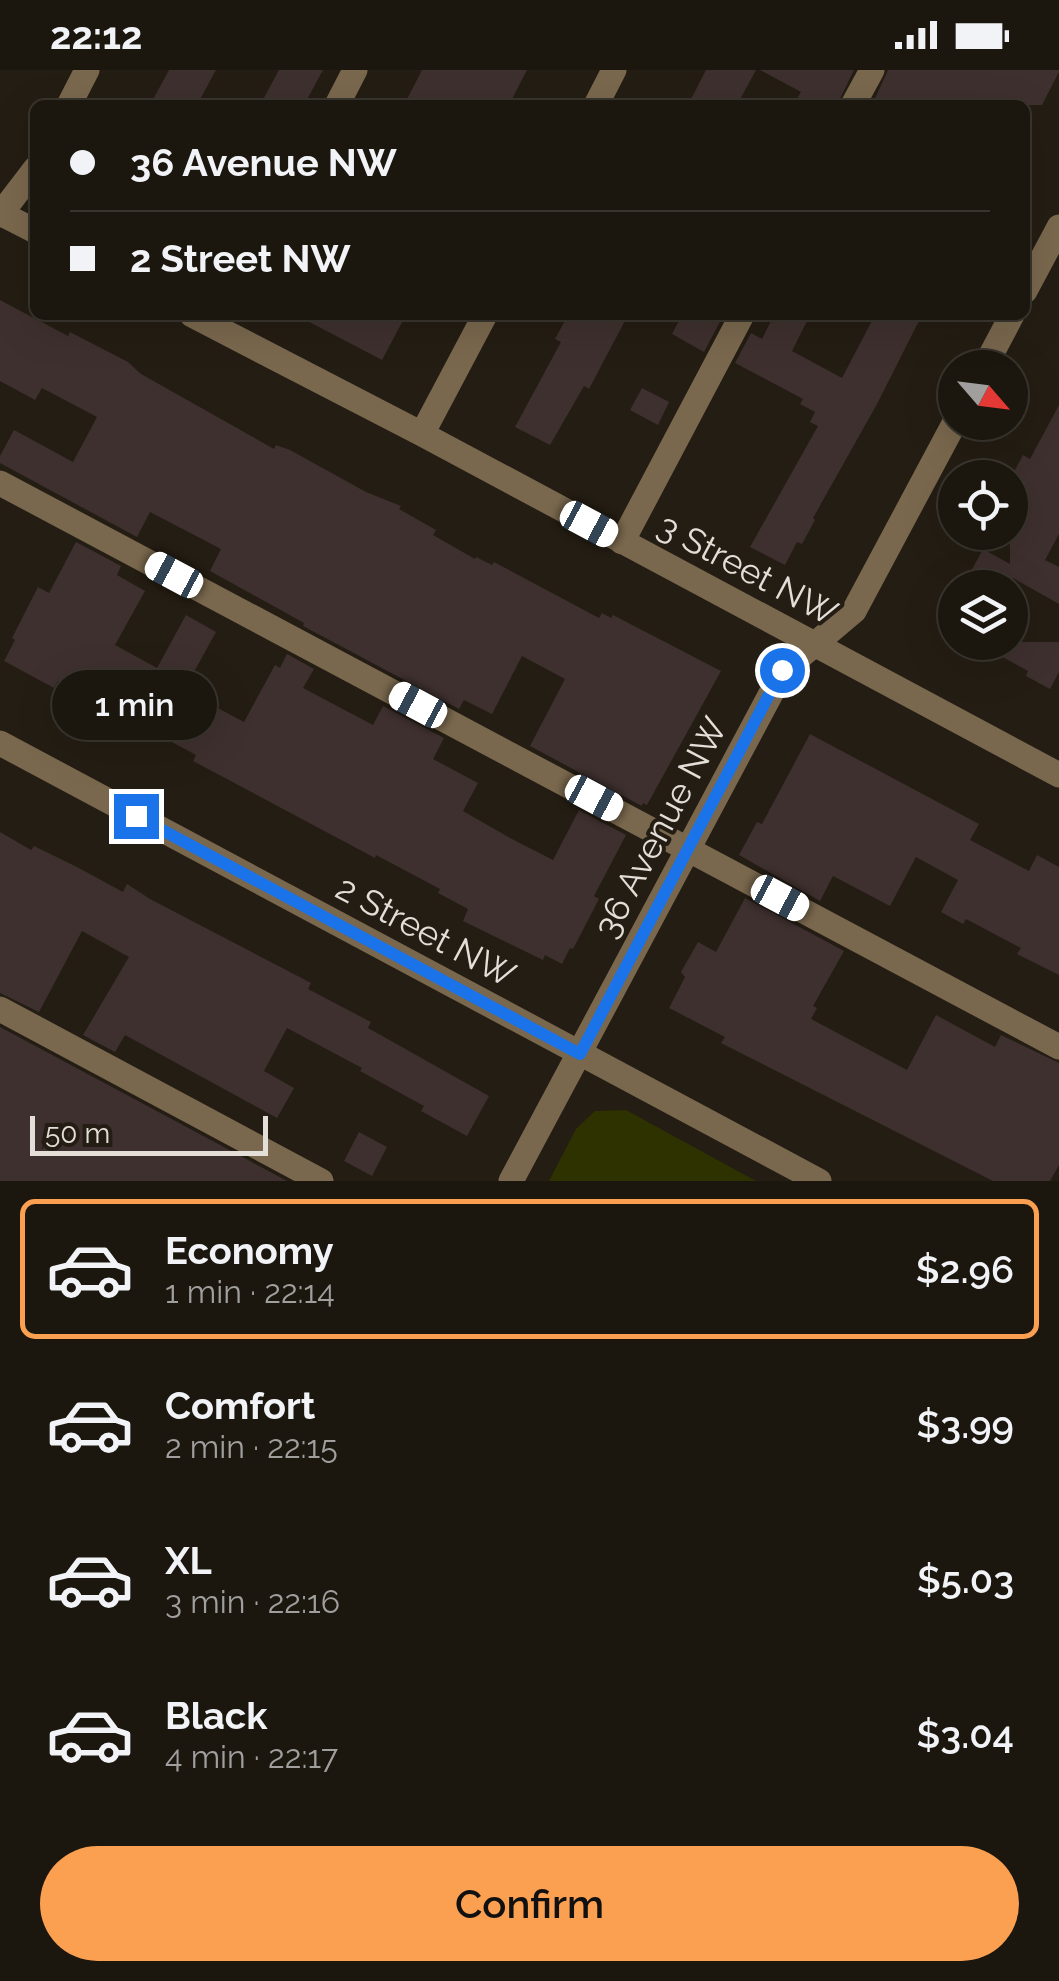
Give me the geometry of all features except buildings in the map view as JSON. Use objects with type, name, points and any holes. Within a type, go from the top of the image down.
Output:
[{"type":"street","points":[[72,100],[87,70]]},
{"type":"street","points":[[340,100],[355,70]]},
{"type":"street","points":[[599,100],[614,70]]},
{"type":"street","points":[[856,100],[872,70]]},
{"type":"street","points":[[30,176],[1,214],[30,228]]},
{"type":"street","points":[[1030,282],[1059,227]]},
{"type":"street","points":[[422,434],[482,320]]},
{"type":"street","points":[[622,542],[739,320]]},
{"type":"street","points":[[994,350],[1009,320]]},
{"type":"street","name":"3 Street NW","points":[[222,322],[422,434],[1059,776]]},
{"type":"street","name":"36 Avenue NW","points":[[511,1181],[782,670],[854,611],[945,440]]},
{"type":"street","points":[[0,483],[1059,1047]]},
{"type":"street","name":"2 Street NW","points":[[0,743],[818,1181]]},
{"type":"street","points":[[0,1009],[322,1181]]},
{"type":"green space","points":[[626,1110],[756,1181],[549,1181],[576,1129],[595,1111]]},
{"type":"route","points":[[136,816],[580,1054],[782,670]]}]
